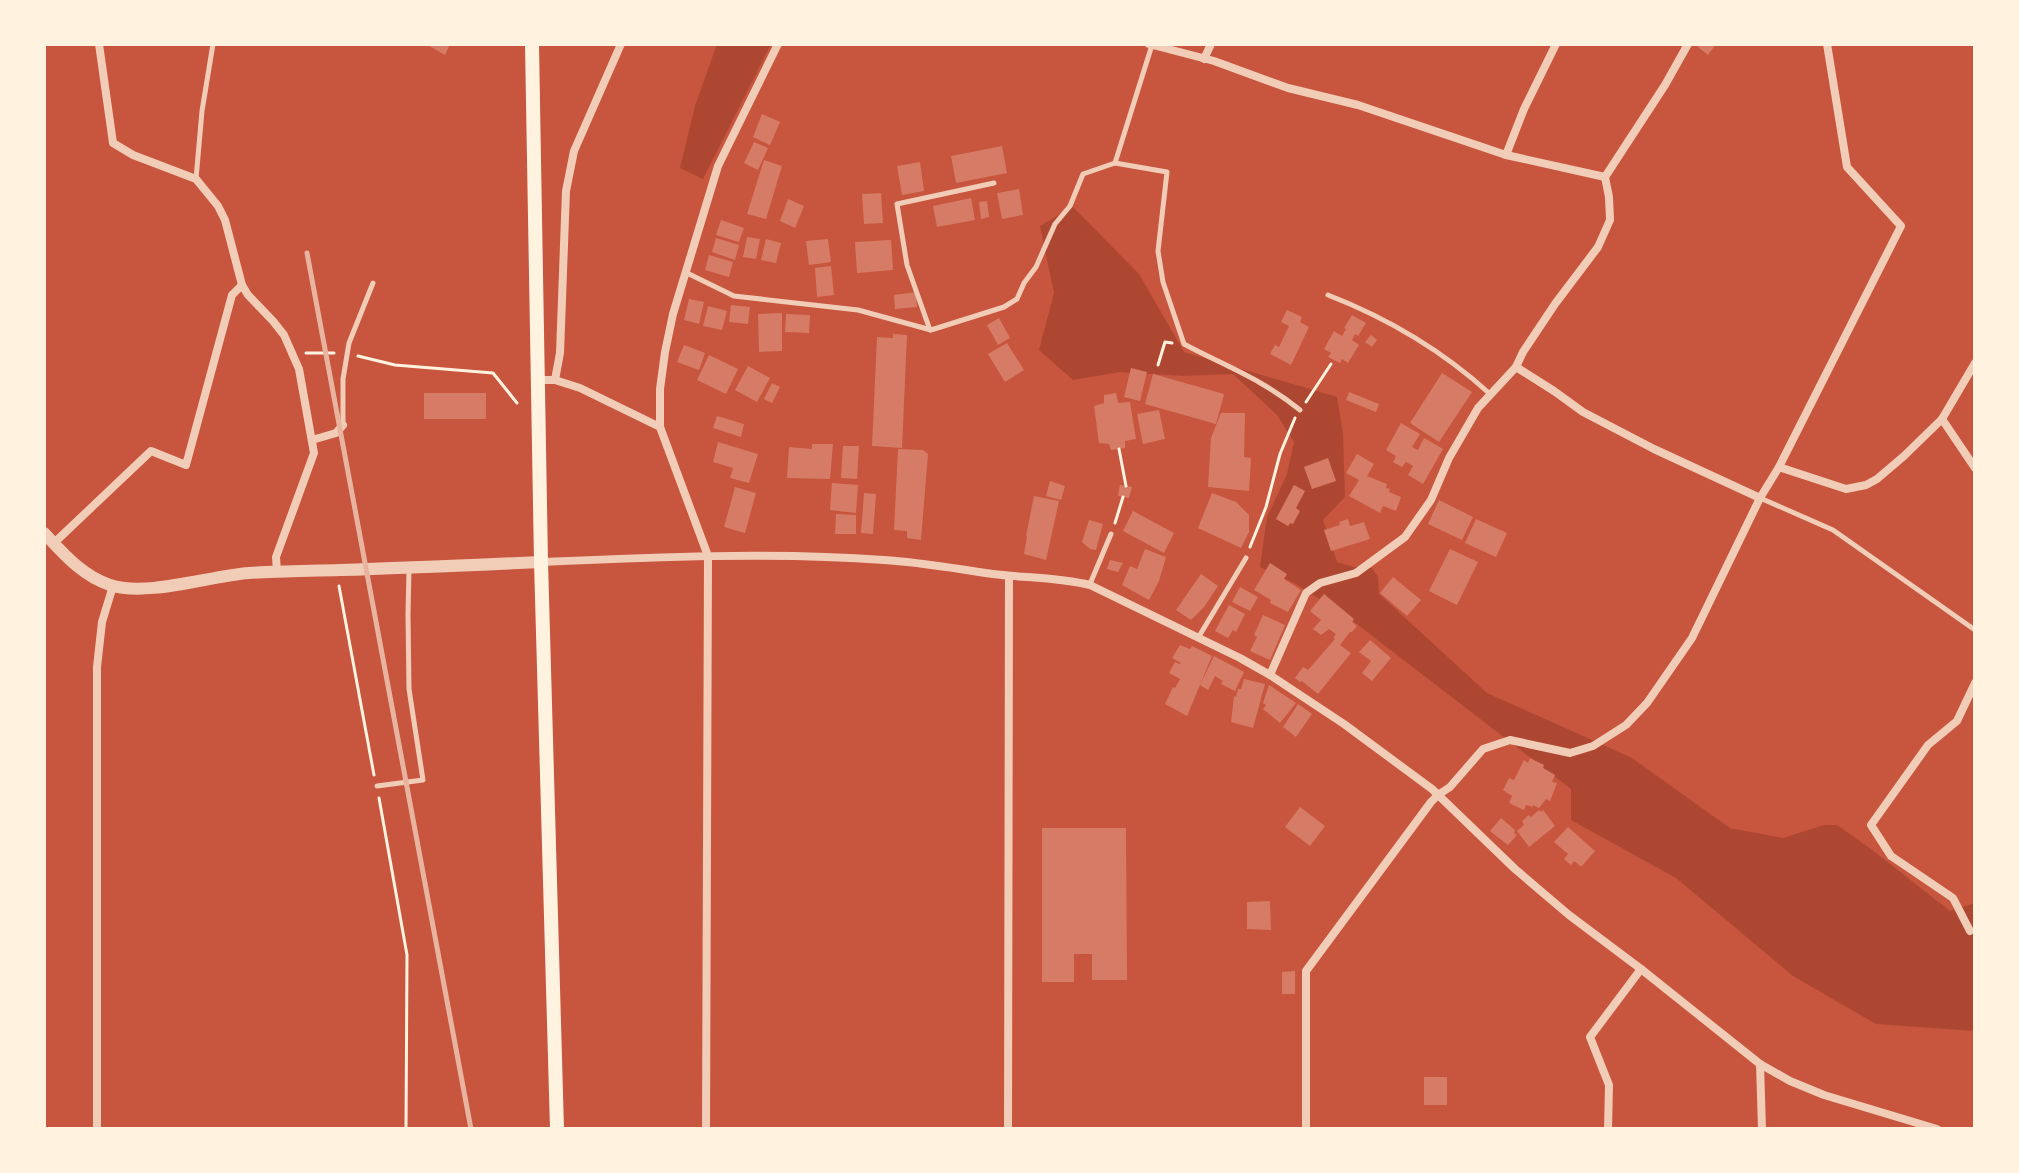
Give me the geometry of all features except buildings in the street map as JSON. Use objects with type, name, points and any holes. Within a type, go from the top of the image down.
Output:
[{"type":"main road","points":[[532,44],[541,562],[557,1129]]},
{"type":"street","points":[[99,44],[113,143],[133,155],[196,179],[225,220],[242,285],[284,335],[299,369],[314,453],[276,557],[277,571]]},
{"type":"street","points":[[555,380],[560,353],[566,206],[574,151],[621,44]]},
{"type":"street","points":[[706,1129],[708,556],[660,427],[660,389],[673,314],[718,166],[778,44]]},
{"type":"street","points":[[1151,44],[1214,61],[1288,88],[1358,105],[1506,155],[1605,177]]},
{"type":"street","points":[[1204,59],[1211,44]]},
{"type":"street","points":[[1506,155],[1524,109],[1556,44]]},
{"type":"street","points":[[1270,675],[1306,593],[1320,583],[1356,573],[1405,537],[1431,500],[1449,458],[1478,408],[1516,367],[1555,304],[1598,247],[1610,220],[1605,177],[1688,44]]},
{"type":"street","points":[[1306,1129],[1306,971],[1438,795],[1450,787],[1483,749],[1510,740],[1570,753],[1593,746],[1626,725],[1647,703],[1692,638],[1760,498],[1779,467],[1901,226],[1847,167],[1827,44]]},
{"type":"street","points":[[54,543],[151,451],[186,465],[232,295],[242,285]]},
{"type":"street","points":[[1779,467],[1846,489],[1866,485],[1904,456],[1942,419],[1975,363]]},
{"type":"street","points":[[1516,367],[1583,412],[1760,498]]},
{"type":"street","points":[[538,380],[555,380],[580,388],[660,427]]},
{"type":"street","points":[[1942,419],[1975,468]]},
{"type":"street","points":[[312,440],[336,433],[343,425]]},
{"type":"street","points":[[44,533],[75,565],[95,579],[113,586],[152,587],[277,571],[708,556],[887,560],[1090,585],[1270,675],[1344,724],[1438,795],[1558,906],[1760,1064],[1824,1095],[1937,1129]]},
{"type":"street","points":[[1008,1129],[1009,576]]},
{"type":"street","points":[[97,1129],[97,667],[102,622],[113,586]]},
{"type":"street","points":[[1970,931],[1953,898],[1891,856],[1871,825],[1928,745],[1957,721],[1975,683]]},
{"type":"street","points":[[1608,1129],[1609,1085],[1590,1037],[1641,969]]},
{"type":"street","points":[[1760,1064],[1762,1129]]},
{"type":"lane","points":[[196,179],[202,111],[213,44]]},
{"type":"lane","points":[[1115,163],[1151,44]]},
{"type":"lane","points":[[687,273],[734,296],[858,310],[931,330],[1004,307],[1017,299],[1036,267],[1055,224],[1070,206],[1083,174],[1115,163],[1167,172],[1158,251],[1163,282],[1184,344],[1250,375],[1300,410]]},
{"type":"lane","points":[[931,330],[907,265],[897,204],[994,183]]},
{"type":"lane","points":[[343,425],[343,379],[349,343],[373,283]]},
{"type":"lane","points":[[1328,295],[1362,308],[1407,333],[1473,379],[1490,395]]},
{"type":"lane","points":[[1760,498],[1833,530],[1975,630]]},
{"type":"lane","points":[[1090,585],[1111,534]]},
{"type":"lane","points":[[1198,638],[1246,558]]},
{"type":"lane","points":[[377,786],[423,780],[409,689],[409,567]]},
{"type":"path","points":[[1158,365],[1165,342],[1184,344]]},
{"type":"path","points":[[302,353],[343,353]]},
{"type":"path","points":[[355,355],[395,365],[493,373],[517,403]]},
{"type":"path","points":[[1246,558],[1266,507],[1280,454],[1300,410],[1331,364]]},
{"type":"path","points":[[1119,449],[1126,486]]},
{"type":"path","points":[[1111,534],[1123,497]]},
{"type":"path","points":[[336,570],[407,955],[406,1129]]},
{"type":"shaded area","points":[[717,44],[771,44],[703,179],[680,168],[695,106]]},
{"type":"shaded area","points":[[1073,207],[1139,274],[1184,352],[1337,397],[1343,434],[1345,497],[1323,520],[1337,562],[1372,568],[1378,577],[1379,594],[1487,693],[1632,758],[1730,828],[1783,838],[1824,825],[1837,825],[1950,911],[1975,903],[1975,1031],[1876,1024],[1793,976],[1676,878],[1571,820],[1571,789],[1349,618],[1294,583],[1260,567],[1267,517],[1287,474],[1294,442],[1277,415],[1233,374],[1184,376],[1120,372],[1073,380],[1039,350],[1054,293],[1040,226]]},
{"type":"railway","points":[[307,253],[471,1129]]}]
